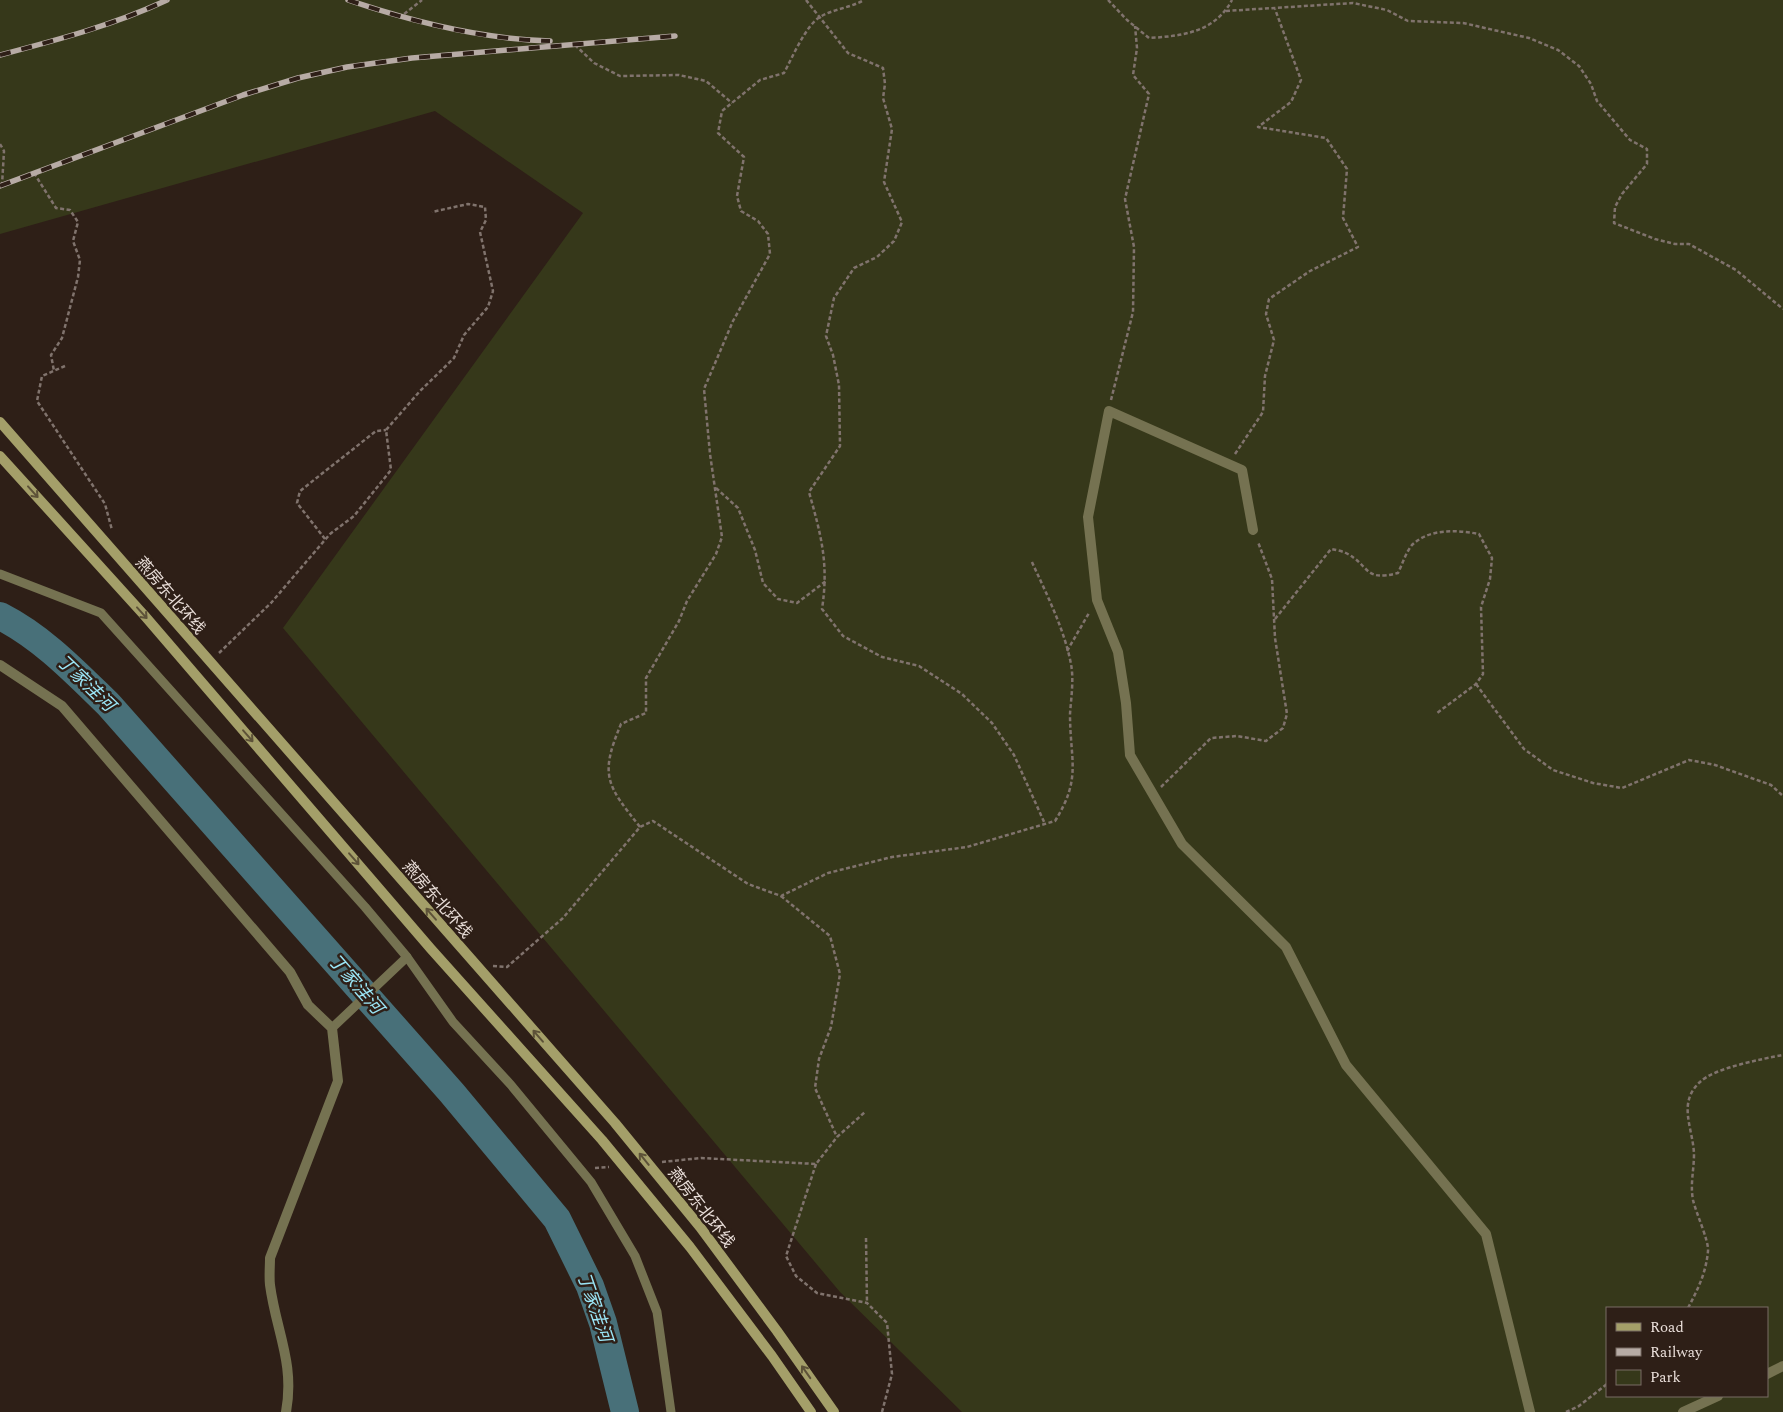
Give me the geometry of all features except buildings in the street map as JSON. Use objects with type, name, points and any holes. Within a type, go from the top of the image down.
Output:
[{"type":"main road","name":"燕房东北环线","points":[[0,422],[615,1123],[700,1227],[778,1331],[834,1412]]},
{"type":"main road","name":"燕房东北环线","points":[[0,456],[144,615],[431,949],[602,1140],[690,1246],[772,1356],[810,1412]]},
{"type":"street","points":[[1253,530],[1242,470],[1109,411],[1088,517],[1097,600],[1118,652],[1130,755],[1182,844],[1286,947],[1346,1065],[1486,1234],[1530,1412]]},
{"type":"street","points":[[0,665],[62,706],[290,972],[308,1005],[332,1028],[338,1081],[270,1258],[270,1285],[288,1365],[286,1412]]},
{"type":"street","points":[[1768,1374],[1783,1366]]},
{"type":"street","points":[[1683,1412],[1716,1397]]},
{"type":"lane","points":[[0,574],[101,613],[365,907],[407,957],[453,1022],[511,1085],[581,1170],[635,1256],[657,1312],[671,1412]]},
{"type":"lane","points":[[332,1028],[407,957]]},
{"type":"path","points":[[399,18],[422,0]]},
{"type":"path","points":[[806,0],[848,53],[883,68],[885,84],[883,98],[892,129],[884,182],[902,222],[894,241],[877,257],[854,268],[834,298],[826,336],[833,355],[838,385],[840,446],[809,492],[823,540],[826,581],[822,608],[843,636],[882,657],[919,666],[962,694],[992,723],[1014,755],[1045,824]]},
{"type":"path","points":[[640,827],[610,785],[608,764],[612,745],[621,724],[646,713],[646,678],[679,621],[687,601],[716,554],[722,537],[704,389],[733,321],[770,254],[768,234],[758,221],[741,211],[737,196],[744,157],[718,133],[722,111],[760,80],[784,73],[806,32],[819,17],[864,0]]},
{"type":"path","points":[[1108,0],[1149,38],[1176,37],[1213,24],[1226,11],[1232,0]]},
{"type":"path","points":[[1226,11],[1353,3],[1387,10],[1408,21],[1463,23],[1491,29],[1529,38],[1558,50],[1579,66],[1591,84],[1597,101],[1630,140],[1647,149],[1646,164],[1622,194],[1615,207],[1614,223],[1675,244],[1689,244],[1736,270],[1783,309]]},
{"type":"path","points":[[1228,464],[1263,412],[1265,376],[1274,340],[1266,314],[1269,299],[1310,271],[1358,247],[1343,218],[1346,169],[1326,138],[1258,127],[1291,102],[1301,80],[1275,8]]},
{"type":"path","points":[[1109,411],[1133,312],[1134,247],[1125,199],[1149,94],[1132,75],[1138,48],[1135,26]]},
{"type":"path","points":[[575,45],[594,63],[620,76],[679,75],[706,81],[732,103]]},
{"type":"path","points":[[0,144],[4,151],[2,185]]},
{"type":"path","points":[[34,173],[56,208],[70,210],[78,222],[73,241],[80,260],[78,277],[62,338],[51,356],[54,371]]},
{"type":"path","points":[[325,539],[297,503],[300,491],[376,431],[386,430],[420,391],[454,358],[464,335],[488,307],[493,291],[480,232],[486,220],[484,207],[468,204],[432,212]]},
{"type":"path","points":[[65,366],[42,376],[37,401],[105,504],[114,538]]},
{"type":"path","points":[[216,656],[272,603],[325,539],[354,516],[391,470],[386,430]]},
{"type":"path","points":[[715,487],[738,508],[755,550],[763,583],[778,599],[797,602],[826,581]]},
{"type":"path","points":[[1153,795],[1211,738],[1236,736],[1266,741],[1283,728],[1287,714],[1275,638],[1272,579],[1253,530]]},
{"type":"path","points":[[1275,619],[1331,549],[1346,553],[1369,573],[1381,577],[1398,573],[1412,546],[1431,534],[1458,530],[1479,534],[1492,558],[1490,579],[1482,607],[1484,674],[1476,684],[1436,713]]},
{"type":"path","points":[[781,896],[828,873],[892,857],[967,847],[1054,822],[1067,802],[1074,770],[1070,717],[1072,666],[1049,599],[1031,560]]},
{"type":"path","points":[[1067,651],[1097,600]]},
{"type":"path","points":[[1476,684],[1524,749],[1553,770],[1593,783],[1622,788],[1689,760],[1714,765],[1771,785],[1783,796]]},
{"type":"path","points":[[489,966],[507,967],[564,918],[640,827],[653,821],[748,884],[781,896],[830,936],[840,974],[831,1027],[819,1059],[815,1088],[837,1137]]},
{"type":"path","points":[[1689,1307],[1703,1280],[1708,1248],[1693,1199],[1691,1180],[1694,1154],[1686,1111],[1690,1094],[1701,1080],[1731,1067],[1783,1055]]},
{"type":"path","points":[[865,1112],[837,1137],[816,1164],[786,1256],[796,1276],[817,1293],[867,1303],[887,1323],[892,1374],[882,1412]]},
{"type":"path","points":[[655,1162],[701,1158],[816,1164]]},
{"type":"path","points":[[581,1170],[618,1166]]},
{"type":"path","points":[[866,1238],[867,1303]]},
{"type":"path","points":[[1566,1412],[1579,1406],[1606,1385]]},
{"type":"green space","points":[[0,0],[1783,0],[1783,1412],[962,1412],[840,1292],[283,628],[583,213],[435,111],[0,234]]},
{"type":"waterway","name":"丁家洼河","points":[[0,616],[44,645],[109,705],[452,1093],[557,1219],[590,1286],[603,1323],[625,1412]]},
{"type":"railway","points":[[0,55],[64,38],[127,17],[167,0]]},
{"type":"railway","points":[[348,0],[447,28],[498,37],[550,41]]},
{"type":"railway","points":[[0,186],[243,95],[298,78],[347,67],[412,58],[675,36]]}]
